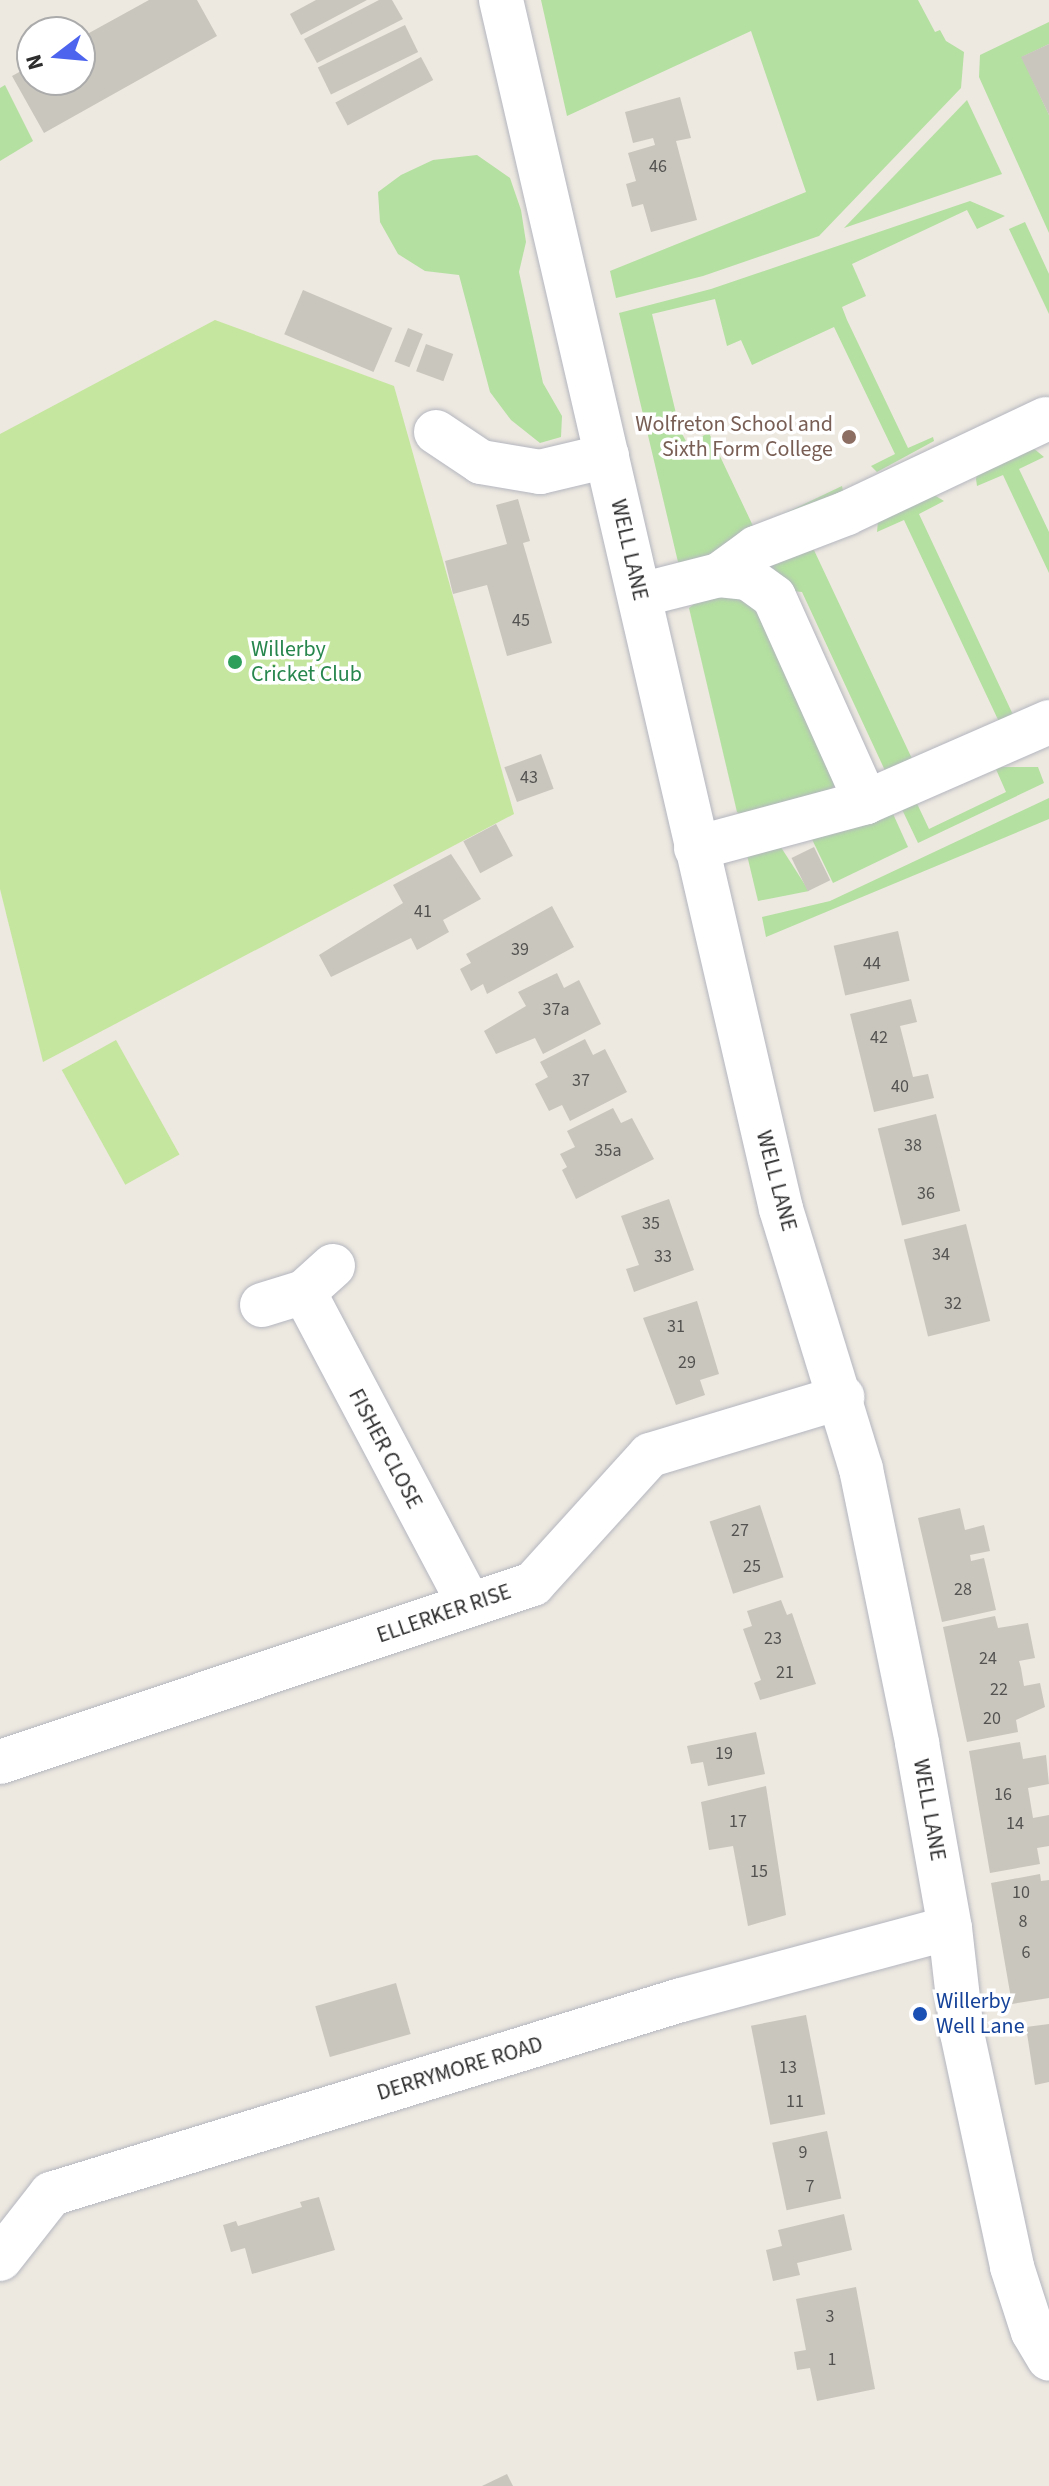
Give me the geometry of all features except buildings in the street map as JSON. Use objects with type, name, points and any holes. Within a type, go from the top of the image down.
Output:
[{"type":"street","name":"WELL LANE","points":[[501,0],[781,1209],[842,1397],[917,1743],[950,1928],[962,2033],[1012,2267],[1033,2332],[1049,2359]]},
{"type":"street","points":[[719,575],[756,548],[847,513],[1046,419]]},
{"type":"street","points":[[436,432],[481,462],[540,472],[607,456]]},
{"type":"street","points":[[640,595],[719,575],[748,578],[774,597],[866,802]]},
{"type":"street","points":[[696,848],[866,802],[1049,722]]},
{"type":"street","name":"FISHER CLOSE","points":[[262,1305],[319,1279],[469,1604]]},
{"type":"street","name":"ELLERKER RISE","points":[[0,1762],[533,1584],[650,1455],[842,1397]]},
{"type":"street","name":"DERRYMORE ROAD","points":[[0,2259],[51,2194],[681,2000],[950,1928]]},
{"type":"green space","points":[[541,0],[918,0],[935,32],[940,30],[946,41],[964,52],[961,88],[819,236],[703,276],[616,298],[610,271],[806,192],[751,31],[567,116]]},
{"type":"green space","points":[[1049,22],[1049,44],[1022,57],[1049,115],[1049,233],[979,77],[980,55]]},
{"type":"green space","points":[[5,85],[33,141],[0,161],[0,88]]},
{"type":"green space","points":[[967,100],[1002,174],[844,228]]},
{"type":"green space","points":[[477,155],[510,178],[521,210],[526,242],[519,272],[543,383],[562,416],[561,437],[540,443],[511,420],[490,392],[459,275],[425,271],[398,254],[380,222],[378,192],[401,175],[433,160]]},
{"type":"green space","points":[[970,201],[1005,216],[977,229],[967,210],[852,264],[866,296],[842,307],[847,320],[908,448],[933,437],[934,441],[877,472],[871,466],[895,454],[834,327],[752,365],[741,340],[727,346],[715,299],[652,314],[680,430],[687,443],[709,433],[754,528],[842,486],[843,491],[688,565],[678,562],[619,313],[711,289]]},
{"type":"green space","points":[[1025,222],[1049,274],[1049,314],[1009,229]]},
{"type":"green space","name":"Willerby Cricket Club","points":[[215,320],[394,386],[514,814],[43,1062],[0,889],[0,434]]},
{"type":"green space","points":[[1032,447],[1044,457],[1019,469],[1049,532],[1049,573],[1003,475],[977,486],[976,479],[977,473]]},
{"type":"green space","points":[[934,495],[944,501],[919,514],[1015,719],[1001,726],[904,520],[877,532],[878,521]]},
{"type":"green space","points":[[813,548],[915,765],[888,777],[802,592],[792,591],[763,566]]},
{"type":"green space","points":[[749,593],[836,783],[826,797],[744,817],[737,812],[689,608],[698,600]]},
{"type":"green space","points":[[995,767],[1038,767],[1044,783],[918,843],[898,801],[913,795],[929,829],[1006,792]]},
{"type":"green space","points":[[1049,798],[1049,819],[766,937],[762,917],[830,901]]},
{"type":"green space","points":[[889,805],[908,847],[833,883],[809,833]]},
{"type":"green space","points":[[777,841],[809,891],[758,901],[747,855]]},
{"type":"green space","points":[[116,1040],[180,1155],[125,1185],[62,1070]]},
{"type":"place","name":"Wolfreton School and Sixth Form College","points":[[849,437]]},
{"type":"place","name":"Willerby Cricket Club","points":[[235,662]]},
{"type":"place","name":"Willerby Well Lane","points":[[920,2014]]}]
